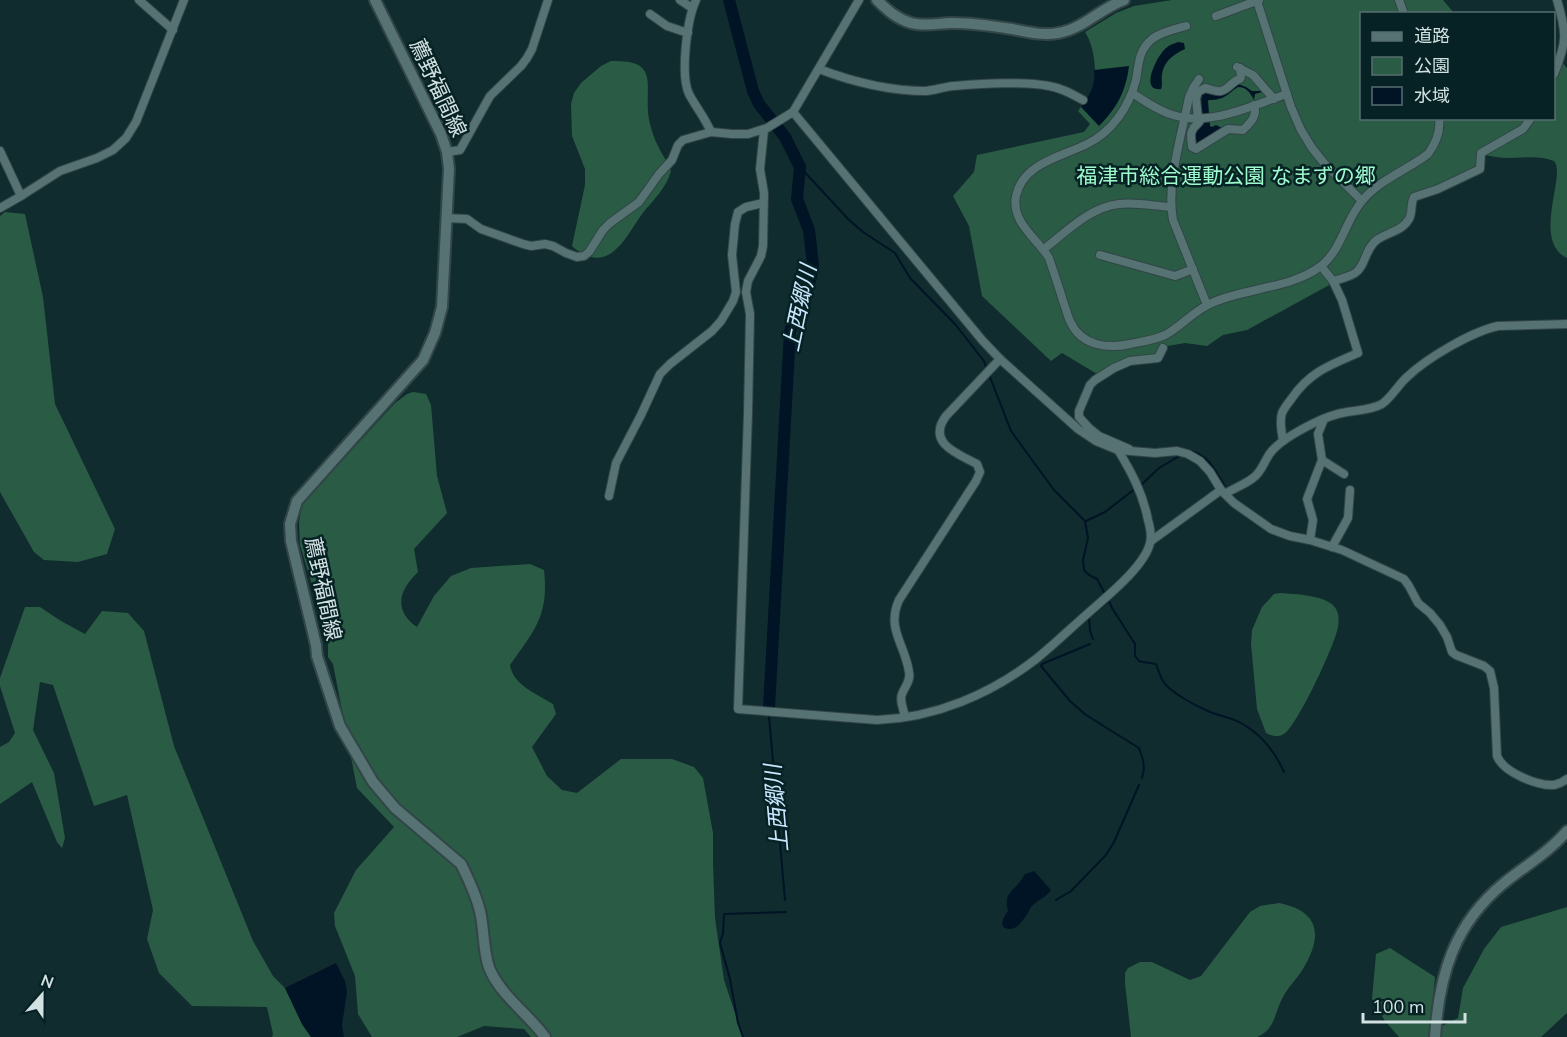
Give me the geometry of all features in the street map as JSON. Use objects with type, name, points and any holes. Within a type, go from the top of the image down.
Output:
[{"type":"main road","points":[[877,0],[890,13],[912,24],[969,24],[1048,34],[1071,30],[1124,0]]},
{"type":"main road","name":"薦野福間線","points":[[376,1],[441,134],[447,152],[448,190],[442,306],[427,353],[417,368],[297,501],[290,524],[291,541],[317,656],[340,726],[362,765],[384,796],[461,864],[480,910],[490,971],[545,1037]]},
{"type":"main road","points":[[1435,1037],[1439,996],[1447,963],[1469,920],[1482,903],[1548,850],[1567,831]]},
{"type":"street","points":[[138,0],[173,30]]},
{"type":"street","points":[[0,208],[60,171],[98,158],[113,150],[126,138],[136,122],[183,0]]},
{"type":"street","points":[[447,152],[460,150],[490,96],[527,58],[549,0]]},
{"type":"street","points":[[680,0],[694,4],[688,33],[685,76],[688,93],[711,132]]},
{"type":"street","points":[[446,218],[467,219],[481,228],[523,244],[531,246],[545,244],[577,257],[584,256],[610,223],[639,202],[672,160],[678,145],[683,140],[711,132],[732,135],[748,134],[765,129],[793,112],[859,0]]},
{"type":"street","points":[[1216,16],[1258,0],[1287,94],[1301,130],[1324,163],[1362,201]]},
{"type":"street","points":[[1555,72],[1564,49],[1565,39],[1565,29],[1557,0]]},
{"type":"street","points":[[650,14],[667,26],[688,33]]},
{"type":"street","points":[[1186,26],[1156,36],[1145,46],[1138,62],[1132,93],[1115,122],[1102,135],[1088,144],[1039,165],[1021,182],[1016,202],[1018,216],[1025,229],[1044,249],[1049,258],[1071,323],[1082,337],[1090,342],[1101,346],[1120,346],[1157,338],[1177,327],[1207,304],[1301,277],[1321,266],[1338,246],[1352,215],[1372,190],[1428,154],[1438,136],[1439,120]]},
{"type":"street","points":[[1254,105],[1256,113],[1245,128],[1228,129],[1196,149],[1192,147],[1192,129],[1200,122],[1196,98],[1198,92],[1205,88],[1223,90],[1235,80],[1240,79],[1238,68],[1253,75],[1274,99]]},
{"type":"street","points":[[819,69],[844,79],[882,87],[925,91],[951,86],[1033,84],[1059,88],[1083,100]]},
{"type":"street","points":[[1199,79],[1189,97],[1170,194],[1173,220],[1207,304]]},
{"type":"street","points":[[1132,93],[1164,112],[1199,119],[1224,115],[1287,94]]},
{"type":"street","points":[[793,112],[982,340],[1000,360],[1078,429],[1096,441],[1118,450],[1185,453],[1200,461],[1223,492],[1242,510],[1270,529],[1332,547],[1404,579],[1418,603],[1440,625],[1452,652],[1490,671],[1494,688],[1497,756],[1502,765],[1536,782],[1554,785],[1567,779]]},
{"type":"street","points":[[1224,115],[1228,129]]},
{"type":"street","points":[[1333,281],[1355,273],[1375,241],[1404,226],[1412,212],[1414,197],[1438,189],[1480,169],[1481,153],[1523,129],[1530,120]]},
{"type":"street","points":[[765,129],[760,169],[763,246],[761,256],[748,281],[746,292],[750,314],[738,709],[877,720],[895,719],[930,712],[978,695],[1034,661],[1114,591],[1142,559],[1150,541],[1150,527],[1145,504],[1118,450]]},
{"type":"street","points":[[0,151],[21,196]]},
{"type":"street","points":[[609,495],[615,463],[660,374],[712,331],[733,301],[736,292],[732,255],[738,212],[746,207],[763,203]]},
{"type":"street","points":[[1044,249],[1100,209],[1117,204],[1171,207]]},
{"type":"street","points":[[1100,255],[1175,276],[1193,269]]},
{"type":"street","points":[[1283,441],[1282,413],[1298,389],[1309,378],[1328,366],[1358,353],[1342,300],[1333,281],[1321,266]]},
{"type":"street","points":[[1150,541],[1223,492],[1253,478],[1261,470],[1270,453],[1283,441],[1324,419],[1344,412],[1379,406],[1407,377],[1429,359],[1448,348],[1489,328],[1567,324]]},
{"type":"street","points":[[1133,452],[1089,429],[1080,417],[1079,411],[1090,385],[1095,380],[1130,361],[1158,358],[1163,348]]},
{"type":"street","points":[[905,717],[901,700],[908,684],[909,671],[894,623],[895,608],[980,472],[977,464],[944,445],[940,430],[946,416],[1000,360]]},
{"type":"street","points":[[1310,540],[1313,520],[1307,499],[1322,460],[1318,434],[1324,419]]},
{"type":"street","points":[[1322,460],[1344,474]]},
{"type":"street","points":[[1332,547],[1348,519],[1350,490]]},
{"type":"green space","name":"福津市総合運動公園 なまずの郷","points":[[1172,0],[1443,0],[1453,12],[1360,12],[1360,120],[1555,120],[1555,54],[1567,68],[1567,258],[1557,249],[1552,238],[1550,223],[1557,168],[1554,161],[1537,157],[1505,158],[1484,155],[1483,170],[1416,199],[1414,214],[1375,244],[1364,266],[1247,330],[1223,335],[1207,346],[1185,343],[1162,347],[1157,354],[1117,364],[1097,374],[1062,353],[1051,361],[982,296],[969,226],[953,196],[974,172],[977,155],[1084,132],[1090,124],[1078,111],[1090,96],[1095,72],[1091,46],[1085,32],[1116,13],[1134,6]]},
{"type":"green space","points":[[611,61],[639,65],[645,71],[650,124],[655,141],[671,171],[663,189],[620,246],[606,256],[597,258],[588,256],[572,246],[585,185],[585,169],[572,136],[571,104],[574,93],[581,83],[601,66]]},
{"type":"green space","points":[[5,212],[25,214],[43,297],[55,404],[115,529],[107,554],[78,562],[44,560],[34,552],[0,492],[0,216]]},
{"type":"green space","points":[[413,392],[426,394],[431,405],[437,476],[447,513],[414,549],[418,572],[403,593],[401,600],[404,614],[417,627],[434,596],[451,576],[471,568],[530,564],[544,570],[542,611],[527,642],[510,665],[512,672],[521,683],[553,704],[556,714],[532,747],[547,776],[562,790],[577,793],[621,759],[672,759],[694,767],[703,778],[713,833],[715,918],[724,980],[743,1037],[531,1037],[524,1029],[484,1026],[457,1037],[372,1037],[358,1014],[355,976],[335,926],[334,913],[356,870],[394,827],[357,788],[333,664],[328,657],[328,637],[300,545],[299,523],[302,504],[395,403]]},
{"type":"green space","points":[[1274,594],[1311,596],[1326,601],[1336,609],[1339,620],[1330,650],[1298,716],[1284,734],[1272,736],[1266,733],[1257,709],[1251,644],[1252,630],[1262,607]]},
{"type":"green space","points":[[25,607],[40,607],[85,634],[102,611],[128,613],[144,631],[174,746],[253,941],[273,976],[285,988],[302,1024],[311,1037],[272,1037],[267,1007],[192,1006],[159,973],[147,939],[153,910],[127,795],[94,806],[53,685],[40,682],[33,730],[54,773],[65,838],[62,848],[57,842],[32,782],[0,804],[0,747],[9,742],[15,733],[0,686],[0,678]]},
{"type":"green space","points":[[1279,903],[1303,912],[1314,927],[1315,936],[1309,957],[1301,973],[1284,995],[1271,1026],[1263,1034],[1257,1037],[1131,1037],[1125,983],[1125,973],[1128,968],[1140,962],[1152,962],[1190,980],[1201,976],[1250,912],[1260,906]]},
{"type":"green space","points":[[1567,907],[1567,1013],[1541,1037],[1399,1037],[1385,1021],[1372,999],[1376,954],[1390,948],[1435,977],[1430,1032],[1458,1018],[1463,988],[1484,949],[1501,927]]},
{"type":"water","points":[[1178,42],[1184,43],[1185,49],[1167,62],[1163,69],[1161,89],[1155,88],[1151,85],[1150,80],[1154,66],[1165,49]]},
{"type":"water","points":[[1129,66],[1120,99],[1099,126],[1081,107],[1092,89],[1094,70]]},
{"type":"water","points":[[1238,84],[1252,91],[1262,92],[1255,94],[1254,100],[1246,89],[1238,87],[1222,98],[1209,100],[1210,126],[1216,125],[1222,128],[1221,131],[1195,146],[1194,132],[1203,113],[1199,110],[1202,95],[1208,92],[1221,95]]},
{"type":"water","points":[[1034,871],[1051,890],[1032,906],[1017,927],[1008,929],[1003,927],[1003,919],[1008,911],[1009,895],[1025,874]]},
{"type":"water","points":[[336,963],[345,981],[347,992],[342,1025],[344,1037],[311,1037],[302,1024],[285,988]]},
{"type":"waterway","name":"上西郷川","points":[[729,0],[753,91],[759,104],[785,137],[800,167],[797,199],[809,230],[813,265],[810,281],[799,302],[790,332],[769,707]]},
{"type":"waterway","points":[[800,167],[849,220],[895,253],[910,278],[955,324],[984,361],[986,367]]},
{"type":"waterway","points":[[990,377],[1011,431],[1054,490],[1085,521],[1088,538],[1083,560],[1084,570],[1097,579],[1104,592]]},
{"type":"waterway","points":[[1189,451],[1206,459],[1225,487]]},
{"type":"waterway","points":[[1263,472],[1274,454]]},
{"type":"waterway","points":[[1141,485],[1159,468],[1181,455]]},
{"type":"waterway","points":[[1086,521],[1105,512],[1136,488]]},
{"type":"waterway","points":[[1237,491],[1232,495],[1238,502]]},
{"type":"waterway","points":[[1265,520],[1276,527]]},
{"type":"waterway","points":[[1281,529],[1307,536]]},
{"type":"waterway","points":[[1343,546],[1376,562]]},
{"type":"waterway","points":[[1386,567],[1408,577]]},
{"type":"waterway","points":[[1412,583],[1417,593]]},
{"type":"waterway","points":[[1093,614],[1109,601],[1135,644],[1135,656],[1139,661],[1156,664],[1166,685],[1184,699],[1210,712],[1238,721],[1255,732],[1272,751],[1284,772]]},
{"type":"waterway","points":[[1089,617],[1093,639]]},
{"type":"waterway","points":[[1449,634],[1455,648]]},
{"type":"waterway","points":[[1090,644],[1041,666],[1070,701],[1086,715],[1139,748],[1144,769],[1142,778]]},
{"type":"waterway","name":"上西郷川","points":[[769,716],[785,900]]},
{"type":"waterway","points":[[1056,900],[1071,891],[1106,855],[1139,785]]},
{"type":"waterway","name":"上西郷川","points":[[743,1037],[720,943],[724,914],[786,912]]}]
